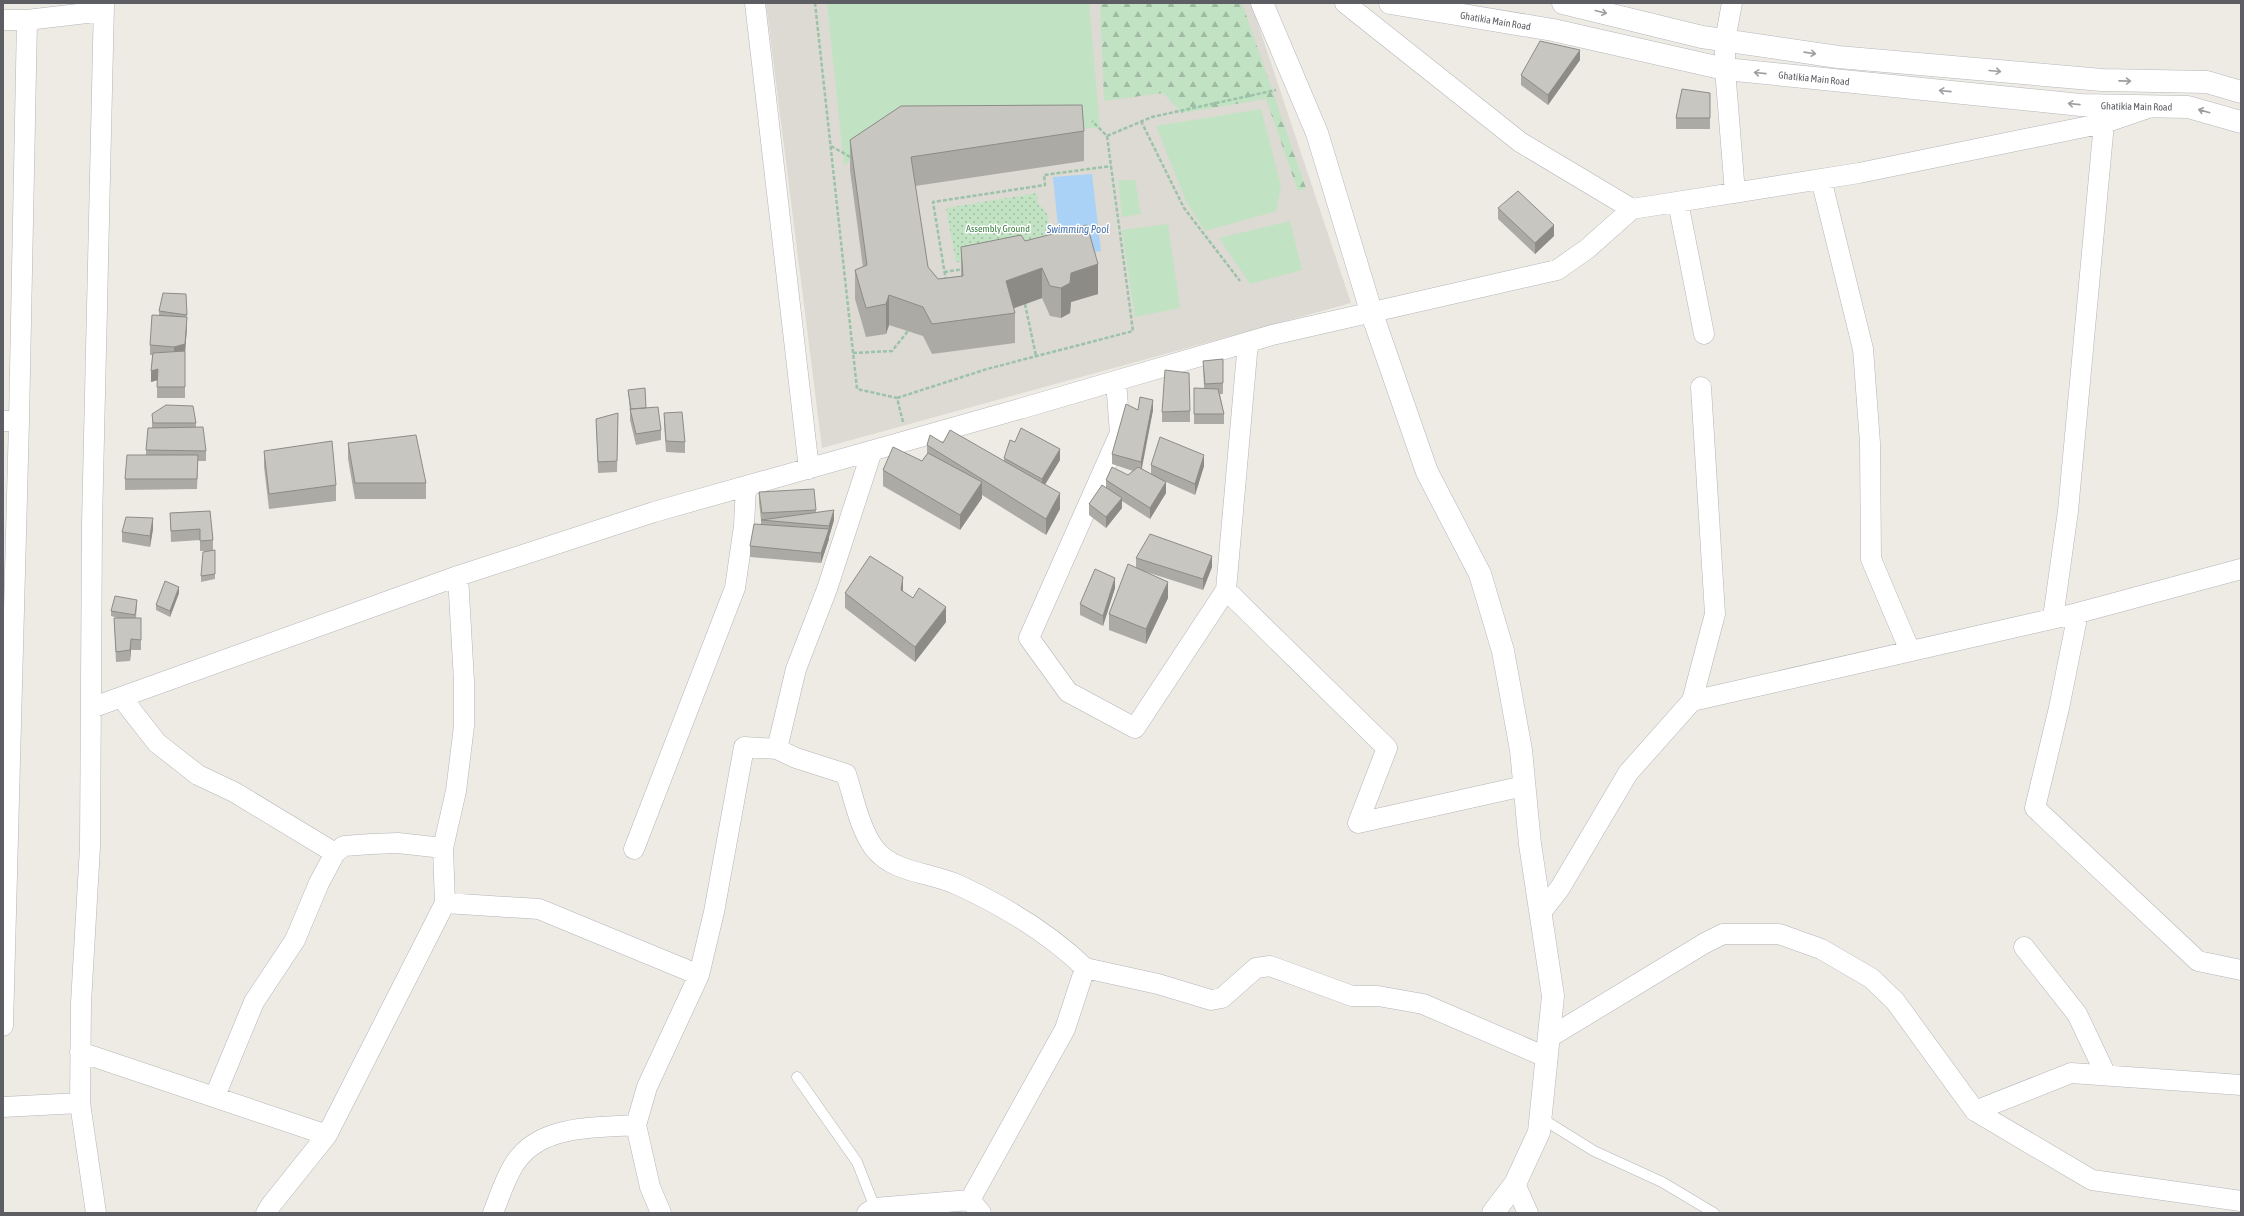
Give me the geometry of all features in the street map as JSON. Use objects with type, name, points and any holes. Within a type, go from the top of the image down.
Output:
[{"type":"street","points":[[755,3],[809,469]]},
{"type":"street","points":[[1262,3],[1317,133],[1371,311],[1427,472],[1480,574],[1503,651],[1521,750],[1530,844],[1542,911],[1553,996],[1539,1132],[1515,1184],[1493,1213]]},
{"type":"street","points":[[1345,3],[1520,142],[1632,209]]},
{"type":"street","name":"Ghatikia Main Road","points":[[1390,3],[1553,30],[1725,69],[2081,105],[2188,107],[2241,122]]},
{"type":"street","points":[[1563,3],[1702,37],[1838,57],[2102,80],[2206,82],[2241,92]]},
{"type":"street","points":[[1732,3],[1725,41],[1725,69],[1735,193]]},
{"type":"street","points":[[3,20],[27,20],[104,7],[92,508],[90,847],[80,1052],[80,1103],[96,1213]]},
{"type":"street","points":[[3,1026],[11,421],[27,20]]},
{"type":"street","points":[[91,708],[458,576],[654,512],[908,441],[1248,342],[1371,311],[1557,270],[1587,249],[1632,209],[1859,173],[2104,123],[2152,106]]},
{"type":"street","points":[[2053,618],[2068,511],[2104,123]]},
{"type":"street","points":[[1820,179],[1863,349],[1870,443],[1871,559],[1910,651]]},
{"type":"street","points":[[1678,202],[1704,334]]},
{"type":"street","points":[[1116,381],[1120,433],[1029,638],[1068,692],[1135,728],[1226,590],[1248,342]]},
{"type":"street","points":[[1542,911],[1560,888],[1628,773],[1692,701],[1715,614],[1701,387]]},
{"type":"street","points":[[776,749],[796,669],[827,589],[872,451]]},
{"type":"street","points":[[634,849],[735,588],[744,526],[746,486]]},
{"type":"street","points":[[1692,701],[2078,612],[2241,569]]},
{"type":"street","points":[[266,1213],[327,1135],[445,902],[443,848],[456,791],[464,726],[464,681],[458,576]]},
{"type":"street","points":[[1226,590],[1387,748],[1358,823],[1524,786]]},
{"type":"street","points":[[2078,612],[2059,708],[2035,808],[2198,961],[2241,970]]},
{"type":"street","points":[[121,697],[157,743],[198,775],[234,792],[335,854]]},
{"type":"street","points":[[661,1213],[650,1187],[636,1125],[647,1087],[699,975],[714,912],[744,747],[776,749],[796,758],[846,774],[863,827],[875,848],[894,865],[955,883],[1002,908],[1064,948],[1085,968],[1158,984],[1211,1000],[1222,998],[1256,968],[1270,966],[1352,996],[1378,996],[1423,1004],[1548,1047]]},
{"type":"street","points":[[215,1096],[254,1002],[295,940],[319,883],[335,854],[344,846],[371,844],[398,843],[443,848]]},
{"type":"street","points":[[445,902],[539,909],[699,975]]},
{"type":"street","points":[[1548,1047],[1705,943],[1723,934],[1780,934],[1821,949],[1871,978],[1895,1001],[1976,1111],[2092,1180],[2241,1201]]},
{"type":"street","points":[[2024,947],[2077,1014],[2106,1075]]},
{"type":"street","points":[[871,1210],[975,1207],[1065,1029],[1085,968]]},
{"type":"street","points":[[80,1052],[215,1096],[327,1135]]},
{"type":"street","points":[[1976,1111],[2071,1073],[2241,1085]]},
{"type":"street","points":[[3,1107],[80,1103]]},
{"type":"street","points":[[493,1213],[512,1167],[528,1147],[544,1137],[577,1128],[636,1125]]},
{"type":"street","points":[[1515,1184],[1528,1213]]},
{"type":"lane","points":[[797,1077],[857,1162],[871,1210]]},
{"type":"lane","points":[[1541,1118],[1594,1151],[1662,1182],[1714,1213]]},
{"type":"path","points":[[815,3],[857,389],[896,398],[987,369],[1133,331],[1107,136],[1092,121]]},
{"type":"path","points":[[1107,136],[1152,117],[1297,86]]},
{"type":"path","points":[[1141,121],[1184,208],[1240,281]]},
{"type":"path","points":[[830,146],[854,159]]},
{"type":"path","points":[[947,286],[933,202],[1045,185],[1044,175],[1112,166]]},
{"type":"path","points":[[944,272],[967,269]]},
{"type":"path","points":[[1025,304],[1036,356]]},
{"type":"path","points":[[853,353],[892,351],[908,331]]},
{"type":"path","points":[[896,398],[908,441]]},
{"type":"shaded area","points":[[766,3],[1251,3],[1351,303],[822,448]]},
{"type":"green space","points":[[827,3],[1089,3],[1100,128],[903,129],[844,165]]},
{"type":"green space","points":[[1100,3],[1242,3],[1306,188],[1298,191],[1266,99],[1182,113],[1163,93],[1104,101]]},
{"type":"green space","points":[[1261,109],[1281,186],[1276,211],[1205,231],[1186,201],[1156,126]]},
{"type":"green space","points":[[1118,180],[1135,180],[1141,214],[1122,217]]},
{"type":"green space","name":"Assembly Ground","points":[[1037,193],[1038,205],[1046,212],[1048,222],[1042,239],[1033,250],[1029,253],[1016,256],[956,262],[946,208]]},
{"type":"green space","points":[[1290,221],[1302,270],[1250,284],[1219,238]]},
{"type":"green space","points":[[1168,224],[1180,308],[1135,317],[1122,230]]},
{"type":"water","name":"Swimming Pool","points":[[1092,174],[1101,251],[1061,256],[1053,177]]},
{"type":"building","points":[[1540,41],[1580,50],[1548,95],[1521,75]]},
{"type":"building","points":[[1682,89],[1710,93],[1710,118],[1676,118]]},
{"type":"building","points":[[1082,105],[1084,131],[911,157],[928,267],[938,279],[963,276],[961,247],[1021,235],[1025,241],[1087,225],[1098,264],[1071,273],[1070,283],[1061,288],[1050,286],[1042,268],[1006,281],[1015,313],[932,324],[923,307],[889,295],[886,304],[866,308],[855,270],[867,265],[850,140],[901,106]]},
{"type":"building","points":[[1518,191],[1554,225],[1535,243],[1498,208]]},
{"type":"building","points":[[163,293],[186,294],[187,315],[159,311]]},
{"type":"building","points":[[152,315],[187,317],[185,344],[174,347],[150,345]]},
{"type":"building","points":[[185,351],[185,387],[157,387],[158,369],[151,371],[153,353]]},
{"type":"building","points":[[1223,359],[1223,383],[1205,384],[1203,361]]},
{"type":"building","points":[[1165,370],[1189,373],[1190,411],[1162,412]]},
{"type":"building","points":[[645,388],[646,408],[631,409],[628,390]]},
{"type":"building","points":[[1194,388],[1218,389],[1224,414],[1194,414]]},
{"type":"building","points":[[1140,397],[1153,400],[1141,462],[1112,454],[1126,404],[1138,410]]},
{"type":"building","points":[[166,405],[193,406],[196,423],[153,423],[152,414]]},
{"type":"building","points":[[658,407],[661,430],[636,434],[630,409]]},
{"type":"building","points":[[682,412],[685,442],[666,441],[664,413]]},
{"type":"building","points":[[618,413],[617,461],[598,462],[596,419]]},
{"type":"building","points":[[203,427],[206,451],[146,450],[148,428]]},
{"type":"building","points":[[1021,428],[1060,449],[1042,479],[1004,458],[1010,440],[1015,442]]},
{"type":"building","points":[[950,430],[1060,493],[1046,519],[927,445],[930,435],[943,443]]},
{"type":"building","points":[[416,435],[426,483],[355,483],[348,443]]},
{"type":"building","points":[[1160,437],[1204,455],[1195,484],[1151,465]]},
{"type":"building","points":[[332,441],[336,485],[269,494],[264,451]]},
{"type":"building","points":[[893,447],[922,461],[928,453],[982,482],[960,515],[883,470]]},
{"type":"building","points":[[127,455],[198,455],[197,479],[125,479]]},
{"type":"building","points":[[1112,467],[1128,475],[1138,467],[1166,482],[1150,508],[1106,480]]},
{"type":"building","points":[[1102,485],[1122,498],[1106,517],[1089,504]]},
{"type":"building","points":[[814,489],[816,510],[762,513],[759,492]]},
{"type":"building","points":[[834,510],[829,526],[761,520]]},
{"type":"building","points":[[210,511],[213,540],[200,541],[200,529],[171,531],[170,513]]},
{"type":"building","points":[[126,517],[153,518],[150,536],[122,532]]},
{"type":"building","points":[[754,524],[829,529],[821,553],[750,546]]},
{"type":"building","points":[[1150,534],[1212,556],[1203,579],[1136,558]]},
{"type":"building","points":[[215,550],[215,574],[201,576],[203,552]]},
{"type":"building","points":[[870,556],[903,577],[901,590],[913,598],[919,588],[946,607],[915,647],[845,593]]},
{"type":"building","points":[[1128,564],[1168,582],[1146,629],[1109,614]]},
{"type":"building","points":[[1095,569],[1115,578],[1103,616],[1080,604]]},
{"type":"building","points":[[165,581],[179,587],[170,611],[156,605]]},
{"type":"building","points":[[115,596],[137,600],[135,615],[111,611]]},
{"type":"building","points":[[114,618],[141,618],[141,640],[131,639],[130,650],[116,652]]}]
